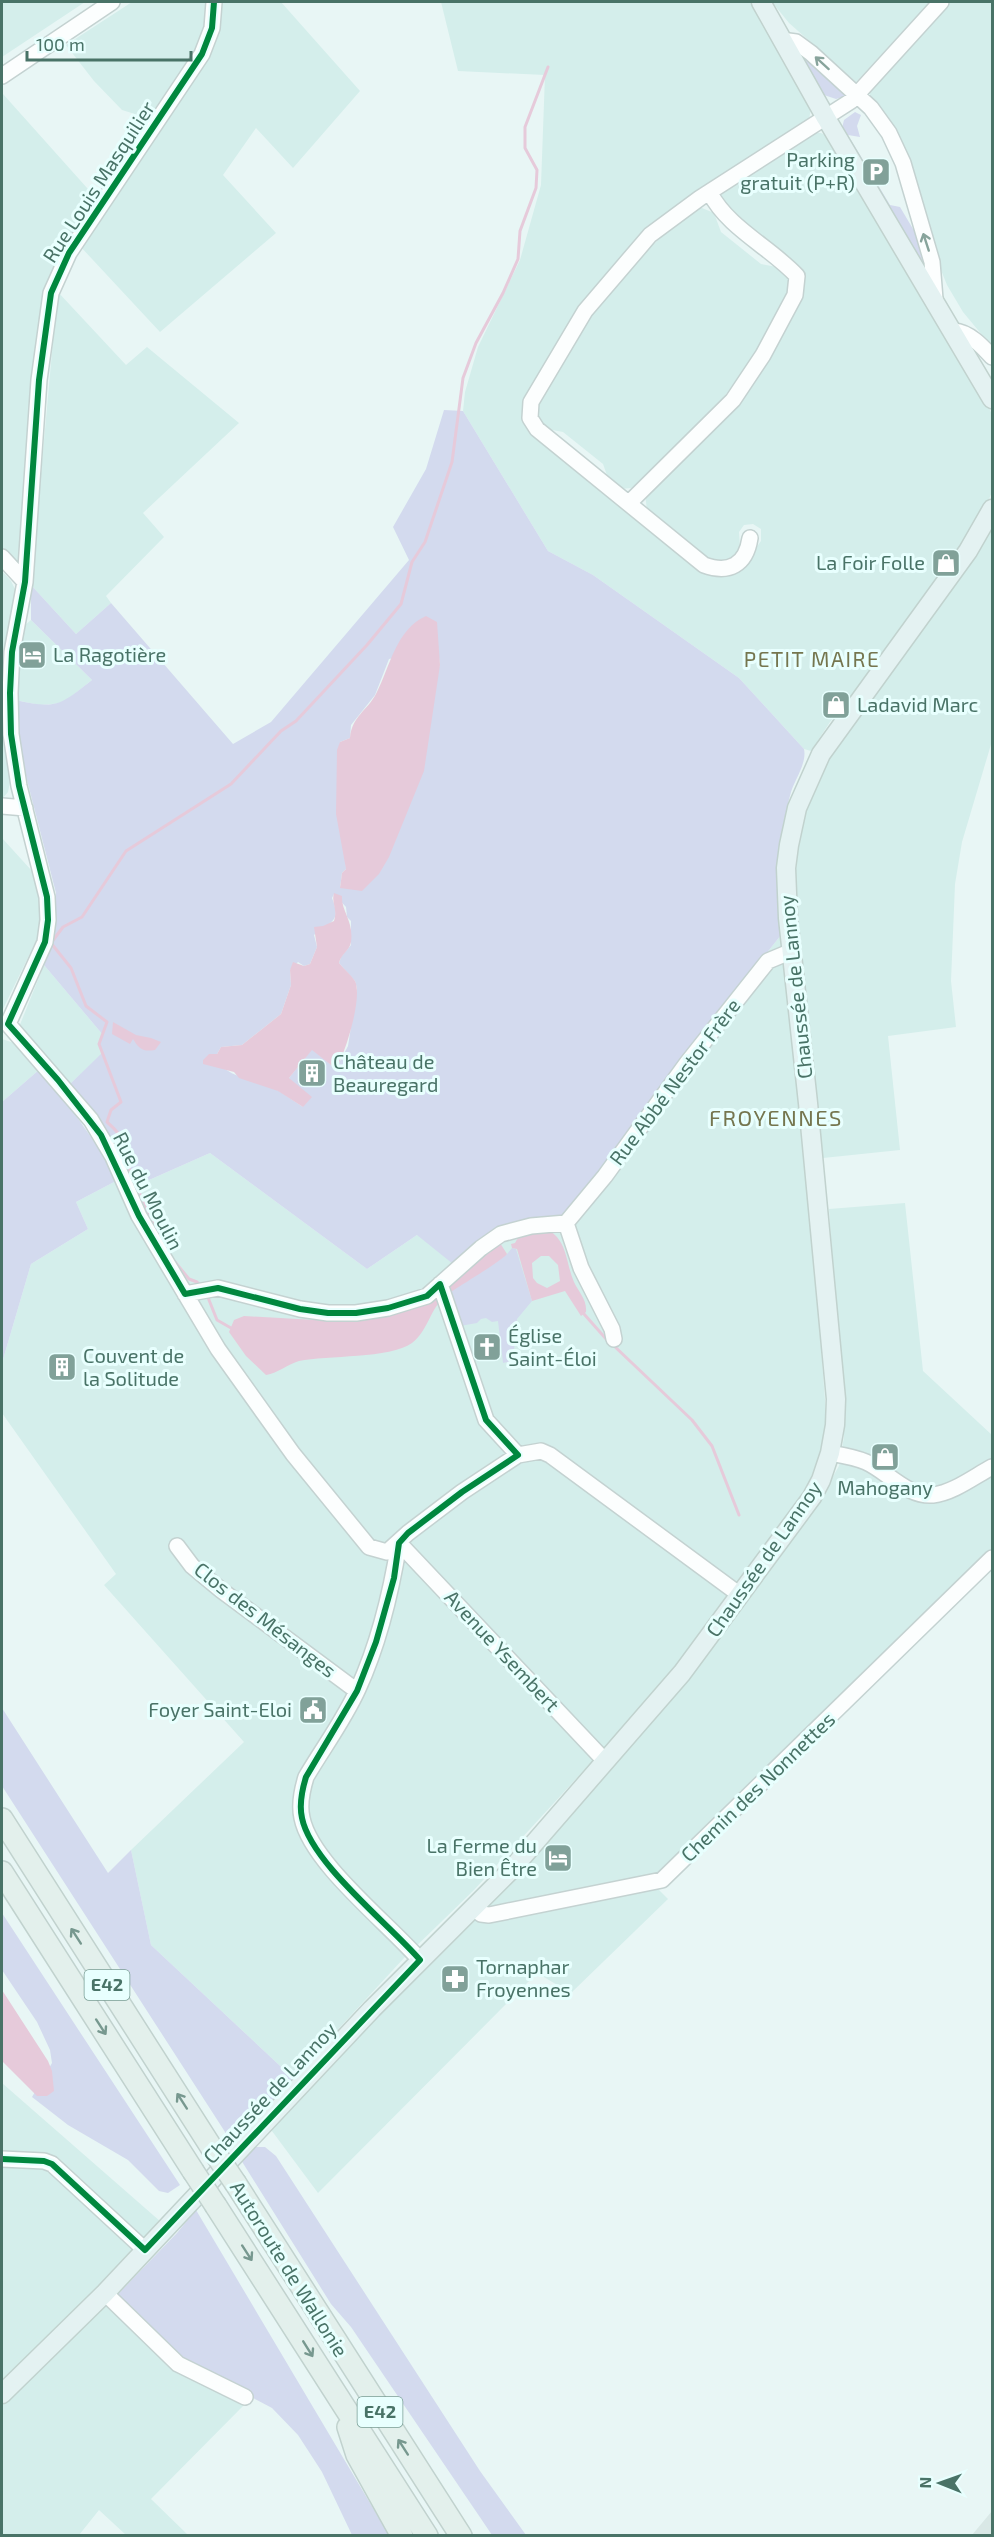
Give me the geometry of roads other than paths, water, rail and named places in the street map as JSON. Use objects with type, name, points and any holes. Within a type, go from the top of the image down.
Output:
[{"type":"highway","name":"Autoroute de Wallonie","points":[[2,1819],[461,2535]]},
{"type":"highway","name":"Autoroute de Wallonie","points":[[2,1872],[427,2535]]},
{"type":"highway","points":[[338,2398],[357,2455],[402,2535]]},
{"type":"main road","points":[[761,2],[826,118],[993,399]]},
{"type":"main road","name":"Chaussée de Lannoy","points":[[2,2394],[105,2293],[420,1960],[510,1871],[682,1673],[812,1497],[821,1480],[830,1453],[835,1425],[836,1399],[786,891],[789,845],[797,808],[812,771],[834,733],[978,536],[993,509]]},
{"type":"street","points":[[2,76],[112,2]]},
{"type":"street","name":"Rue Louis Masquilier","points":[[5,1025],[45,942],[48,920],[47,897],[25,808],[11,734],[10,693],[12,652],[25,582],[41,360],[53,286],[69,253],[202,54],[212,27],[214,2]]},
{"type":"street","points":[[750,538],[748,551],[739,563],[718,570],[704,565],[537,429],[530,418],[531,402],[585,311],[650,235],[857,96],[941,2]]},
{"type":"street","points":[[782,40],[796,42],[811,53],[871,108],[889,133],[903,163],[932,262],[935,299]]},
{"type":"street","points":[[629,503],[733,400],[763,355],[795,295],[797,276],[786,264],[718,208],[710,193]]},
{"type":"street","points":[[954,331],[963,332],[984,347],[993,357]]},
{"type":"street","points":[[2,557],[25,582]]},
{"type":"street","points":[[2,806],[25,808]]},
{"type":"street","name":"Rue Abbé Nestor Frère","points":[[566,1223],[605,1176],[687,1063],[768,961],[792,951]]},
{"type":"street","name":"Rue du Moulin","points":[[5,1025],[58,1080],[101,1135],[139,1216],[196,1291],[234,1372],[292,1454],[369,1547],[387,1552],[399,1543]]},
{"type":"street","points":[[196,1291],[218,1288],[300,1309],[328,1313],[356,1313],[388,1308],[443,1291],[481,1248],[501,1234],[531,1226],[566,1223],[581,1268],[612,1329],[614,1339]]},
{"type":"street","points":[[443,1291],[486,1419],[518,1455]]},
{"type":"street","points":[[420,1960],[315,1850],[302,1818],[302,1793],[306,1777],[357,1691],[376,1642],[394,1578],[399,1543],[408,1533],[462,1492],[518,1455],[541,1451],[550,1455],[740,1595]]},
{"type":"street","points":[[830,1453],[866,1462],[921,1494],[934,1495],[946,1491],[993,1467]]},
{"type":"street","name":"Avenue Ysembert","points":[[399,1543],[605,1761]]},
{"type":"street","name":"Clos des Mésanges","points":[[177,1546],[192,1566],[220,1590],[357,1691]]},
{"type":"street","name":"Chemin des Nonnettes","points":[[473,1908],[481,1914],[489,1915],[662,1880],[993,1558]]},
{"type":"street","points":[[2,2159],[52,2164],[145,2250]]},
{"type":"street","points":[[105,2293],[178,2364],[245,2397]]},
{"type":"waterway","points":[[168,1251],[131,1176],[126,1146],[107,1122],[111,1110],[121,1102],[99,1044],[107,1022],[86,1006],[71,968],[51,943],[63,927],[82,917],[126,851],[231,784],[281,731],[296,721],[367,645],[401,604],[412,562],[425,542],[452,462],[463,378],[476,343],[518,259],[520,231],[536,188],[537,170],[525,148],[525,127],[548,67]]},
{"type":"waterway","points":[[175,1262],[189,1279],[200,1285]]},
{"type":"waterway","points":[[207,1295],[217,1320],[231,1328]]},
{"type":"waterway","points":[[584,1314],[607,1340]]},
{"type":"waterway","points":[[612,1344],[692,1420],[712,1446],[739,1515]]},
{"type":"place","name":"Parking gratuit (P+R)","points":[[876,172]]},
{"type":"place","name":"La Foir Folle","points":[[946,563]]},
{"type":"place","name":"La Ragotière","points":[[32,655]]},
{"type":"place","name":"Ladavid Marc","points":[[836,705]]},
{"type":"place","name":"Château de Beauregard","points":[[312,1073]]},
{"type":"place","name":"Église Saint-Éloi","points":[[487,1347]]},
{"type":"place","name":"Couvent de la Solitude","points":[[62,1367]]},
{"type":"place","name":"Mahogany","points":[[885,1457]]},
{"type":"place","name":"Foyer Saint-Eloi","points":[[313,1710]]},
{"type":"place","name":"La Ferme du Bien Être","points":[[558,1858]]},
{"type":"place","name":"Tornaphar Froyennes","points":[[455,1979]]},
{"type":"district","name":"PETIT MAIRE","points":[[812,660]]},
{"type":"district","name":"FROYENNES","points":[[776,1118]]}]
